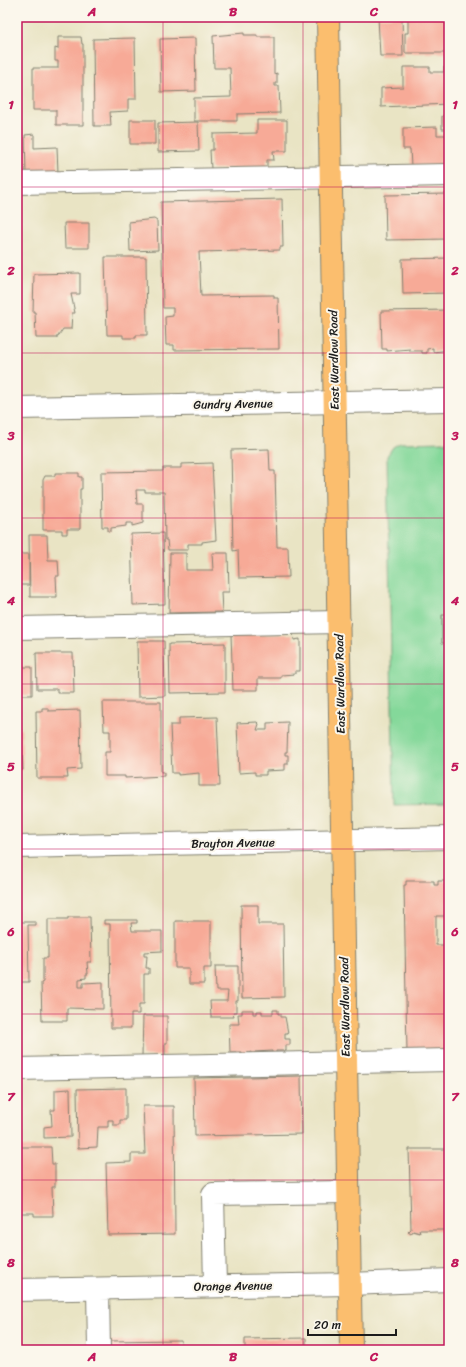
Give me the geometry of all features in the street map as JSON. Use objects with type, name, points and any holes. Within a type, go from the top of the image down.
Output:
[{"type":"main road","name":"East Wardlow Road","points":[[328,17],[332,177],[347,1192],[351,1350]]},
{"type":"street","points":[[17,183],[449,175]]},
{"type":"street","name":"Gundry Avenue","points":[[17,408],[449,400]]},
{"type":"street","points":[[17,628],[339,622]]},
{"type":"street","name":"Brayton Avenue","points":[[17,847],[449,838]]},
{"type":"street","points":[[17,1069],[449,1060]]},
{"type":"street","points":[[215,1286],[213,1194],[347,1192]]},
{"type":"street","name":"Orange Avenue","points":[[17,1290],[350,1284],[449,1280]]},
{"type":"street","points":[[98,1289],[99,1350]]},
{"type":"green space","points":[[449,442],[449,804],[394,805],[387,456],[393,447],[400,443]]},
{"type":"building","points":[[378,17],[402,17],[403,56],[380,56]]},
{"type":"building","points":[[408,17],[449,17],[449,53],[405,53],[405,33],[408,33]]},
{"type":"building","points":[[244,33],[244,35],[257,35],[257,37],[274,37],[274,74],[277,73],[277,83],[275,83],[275,86],[279,86],[280,113],[237,114],[237,121],[194,121],[194,98],[231,97],[230,68],[214,68],[213,36]]},
{"type":"building","points":[[58,37],[81,37],[83,44],[83,125],[56,125],[56,110],[33,110],[33,68],[58,68],[58,61],[55,61],[55,48],[58,49]]},
{"type":"building","points":[[135,38],[136,99],[128,99],[128,111],[110,112],[111,126],[94,126],[93,39]]},
{"type":"building","points":[[195,38],[196,91],[161,92],[160,39]]},
{"type":"building","points":[[403,67],[430,67],[430,72],[444,72],[444,67],[449,67],[449,104],[381,107],[381,88],[403,87]]},
{"type":"building","points":[[449,115],[449,129],[442,129],[442,116]]},
{"type":"building","points":[[130,120],[155,120],[155,144],[130,144]]},
{"type":"building","points":[[257,120],[287,120],[287,151],[273,151],[274,160],[267,160],[267,168],[211,169],[210,150],[213,150],[213,134],[257,133]]},
{"type":"building","points":[[198,122],[199,151],[158,152],[158,123]]},
{"type":"building","points":[[437,127],[437,135],[449,135],[449,165],[411,166],[410,149],[403,149],[403,128]]},
{"type":"building","points":[[34,134],[34,148],[57,147],[58,173],[26,174],[25,135]]},
{"type":"building","points":[[449,194],[449,239],[386,240],[385,195]]},
{"type":"building","points":[[282,199],[283,247],[280,247],[280,250],[199,252],[201,296],[274,295],[274,298],[278,298],[279,349],[174,350],[174,345],[166,345],[165,317],[173,316],[173,308],[163,308],[161,202]]},
{"type":"building","points":[[154,219],[157,221],[158,250],[130,251],[129,222]]},
{"type":"building","points":[[64,223],[89,223],[89,248],[65,248]]},
{"type":"building","points":[[105,257],[146,257],[147,335],[136,335],[136,338],[123,338],[123,335],[107,335]]},
{"type":"building","points":[[449,258],[449,293],[403,294],[402,259]]},
{"type":"building","points":[[80,273],[80,294],[71,294],[75,313],[72,313],[71,329],[63,329],[57,338],[36,338],[35,312],[33,312],[34,274]]},
{"type":"building","points":[[17,280],[19,280],[19,301],[17,301]]},
{"type":"building","points":[[449,310],[449,350],[433,352],[433,348],[427,349],[427,353],[422,353],[422,351],[410,351],[410,349],[387,351],[387,349],[382,349],[381,311]]},
{"type":"building","points":[[17,322],[19,322],[20,341],[17,341]]},
{"type":"building","points":[[269,449],[270,471],[275,471],[277,547],[288,547],[289,577],[239,578],[238,550],[233,551],[231,450]]},
{"type":"building","points":[[212,463],[216,540],[202,542],[202,544],[188,544],[188,550],[168,550],[167,540],[165,540],[164,492],[145,492],[145,490],[136,490],[137,504],[143,504],[143,523],[132,526],[132,523],[126,523],[126,526],[111,528],[111,531],[108,531],[108,527],[102,527],[101,472],[163,471],[163,468],[181,468],[181,464]]},
{"type":"building","points":[[55,473],[79,473],[79,477],[82,477],[82,489],[80,489],[80,529],[67,529],[67,534],[62,534],[62,530],[43,530],[43,480],[45,476],[55,476]]},
{"type":"building","points":[[163,533],[165,604],[133,605],[131,534]]},
{"type":"building","points":[[29,535],[47,535],[48,560],[58,560],[59,576],[56,576],[57,597],[30,597]]},
{"type":"building","points":[[170,553],[186,553],[186,570],[213,570],[212,553],[228,553],[229,592],[221,592],[222,612],[169,613]]},
{"type":"building","points":[[17,554],[29,554],[29,585],[17,585]]},
{"type":"building","points":[[442,615],[449,615],[449,643],[442,643]]},
{"type":"building","points":[[293,634],[294,640],[300,639],[300,671],[295,671],[295,674],[281,675],[281,678],[258,678],[258,690],[233,690],[231,635]]},
{"type":"building","points":[[137,641],[164,641],[165,696],[138,697]]},
{"type":"building","points":[[225,643],[225,692],[170,693],[169,644]]},
{"type":"building","points":[[36,653],[73,653],[74,693],[57,693],[57,689],[37,689]]},
{"type":"building","points":[[17,667],[32,667],[32,695],[17,695]]},
{"type":"building","points":[[103,702],[161,702],[161,772],[164,772],[164,776],[125,778],[125,776],[105,776],[105,752],[110,752],[110,731],[104,731]]},
{"type":"building","points":[[42,708],[48,708],[48,711],[80,710],[81,769],[67,770],[68,778],[37,778],[36,711],[42,711]]},
{"type":"building","points":[[217,717],[220,786],[199,786],[199,773],[178,775],[178,773],[172,773],[170,725],[179,725],[179,718]]},
{"type":"building","points":[[257,722],[259,724],[257,730],[267,730],[267,723],[288,722],[287,752],[285,752],[285,755],[288,755],[288,764],[285,764],[285,770],[266,771],[266,775],[255,775],[255,772],[239,773],[237,723]]},
{"type":"building","points":[[17,729],[21,729],[23,770],[17,770]]},
{"type":"building","points":[[406,881],[434,881],[434,885],[438,885],[438,881],[449,881],[449,916],[436,916],[436,945],[449,945],[449,1052],[407,1053],[404,885],[406,885]]},
{"type":"building","points":[[241,905],[258,905],[258,924],[283,924],[284,997],[242,998]]},
{"type":"building","points":[[68,917],[90,917],[91,962],[87,962],[88,974],[86,974],[86,978],[79,979],[79,987],[83,987],[83,983],[103,982],[103,1009],[67,1008],[67,1021],[42,1021],[41,983],[43,982],[43,958],[48,958],[48,919],[68,919]]},
{"type":"building","points":[[104,920],[137,920],[137,923],[131,923],[132,931],[162,931],[162,951],[144,952],[144,956],[147,956],[146,968],[149,968],[149,974],[144,974],[144,1004],[139,1004],[139,1014],[131,1014],[131,1028],[111,1028],[110,924],[104,924]]},
{"type":"building","points":[[175,921],[211,921],[211,968],[204,968],[204,984],[189,984],[189,968],[175,968]]},
{"type":"building","points":[[17,922],[36,922],[36,925],[28,925],[29,982],[17,982]]},
{"type":"building","points":[[215,966],[238,966],[238,1001],[236,1001],[236,1012],[233,1012],[234,1017],[211,1017],[210,1001],[227,1001],[228,991],[216,991]]},
{"type":"building","points":[[242,1010],[253,1010],[253,1014],[257,1014],[257,1011],[262,1011],[262,1014],[273,1014],[273,1010],[278,1010],[278,1014],[281,1014],[281,1017],[285,1017],[288,1033],[285,1033],[285,1039],[290,1039],[290,1045],[286,1045],[286,1051],[276,1051],[276,1054],[272,1054],[272,1051],[255,1052],[255,1055],[251,1055],[251,1052],[242,1055],[242,1052],[230,1052],[229,1024],[239,1024],[238,1014],[242,1014]]},
{"type":"building","points":[[143,1016],[167,1016],[167,1043],[165,1043],[165,1056],[142,1056]]},
{"type":"building","points":[[301,1076],[302,1134],[195,1136],[194,1078]]},
{"type":"building","points":[[126,1088],[126,1120],[120,1120],[120,1125],[113,1125],[113,1120],[108,1120],[108,1127],[98,1127],[97,1147],[78,1148],[77,1089]]},
{"type":"building","points":[[70,1089],[71,1137],[44,1138],[44,1127],[52,1126],[51,1110],[55,1110],[55,1090]]},
{"type":"building","points":[[143,1106],[174,1106],[175,1234],[108,1235],[106,1163],[131,1162],[131,1154],[145,1154]]},
{"type":"building","points":[[17,1147],[51,1147],[52,1164],[55,1164],[55,1187],[52,1187],[53,1216],[34,1216],[34,1213],[17,1213]]},
{"type":"building","points":[[409,1149],[449,1149],[449,1230],[419,1230],[420,1233],[413,1231],[411,1234],[408,1232],[411,1229]]},
{"type":"building","points":[[306,1338],[306,1350],[245,1350],[245,1339]]},
{"type":"building","points":[[181,1340],[182,1350],[110,1350],[110,1341]]}]
